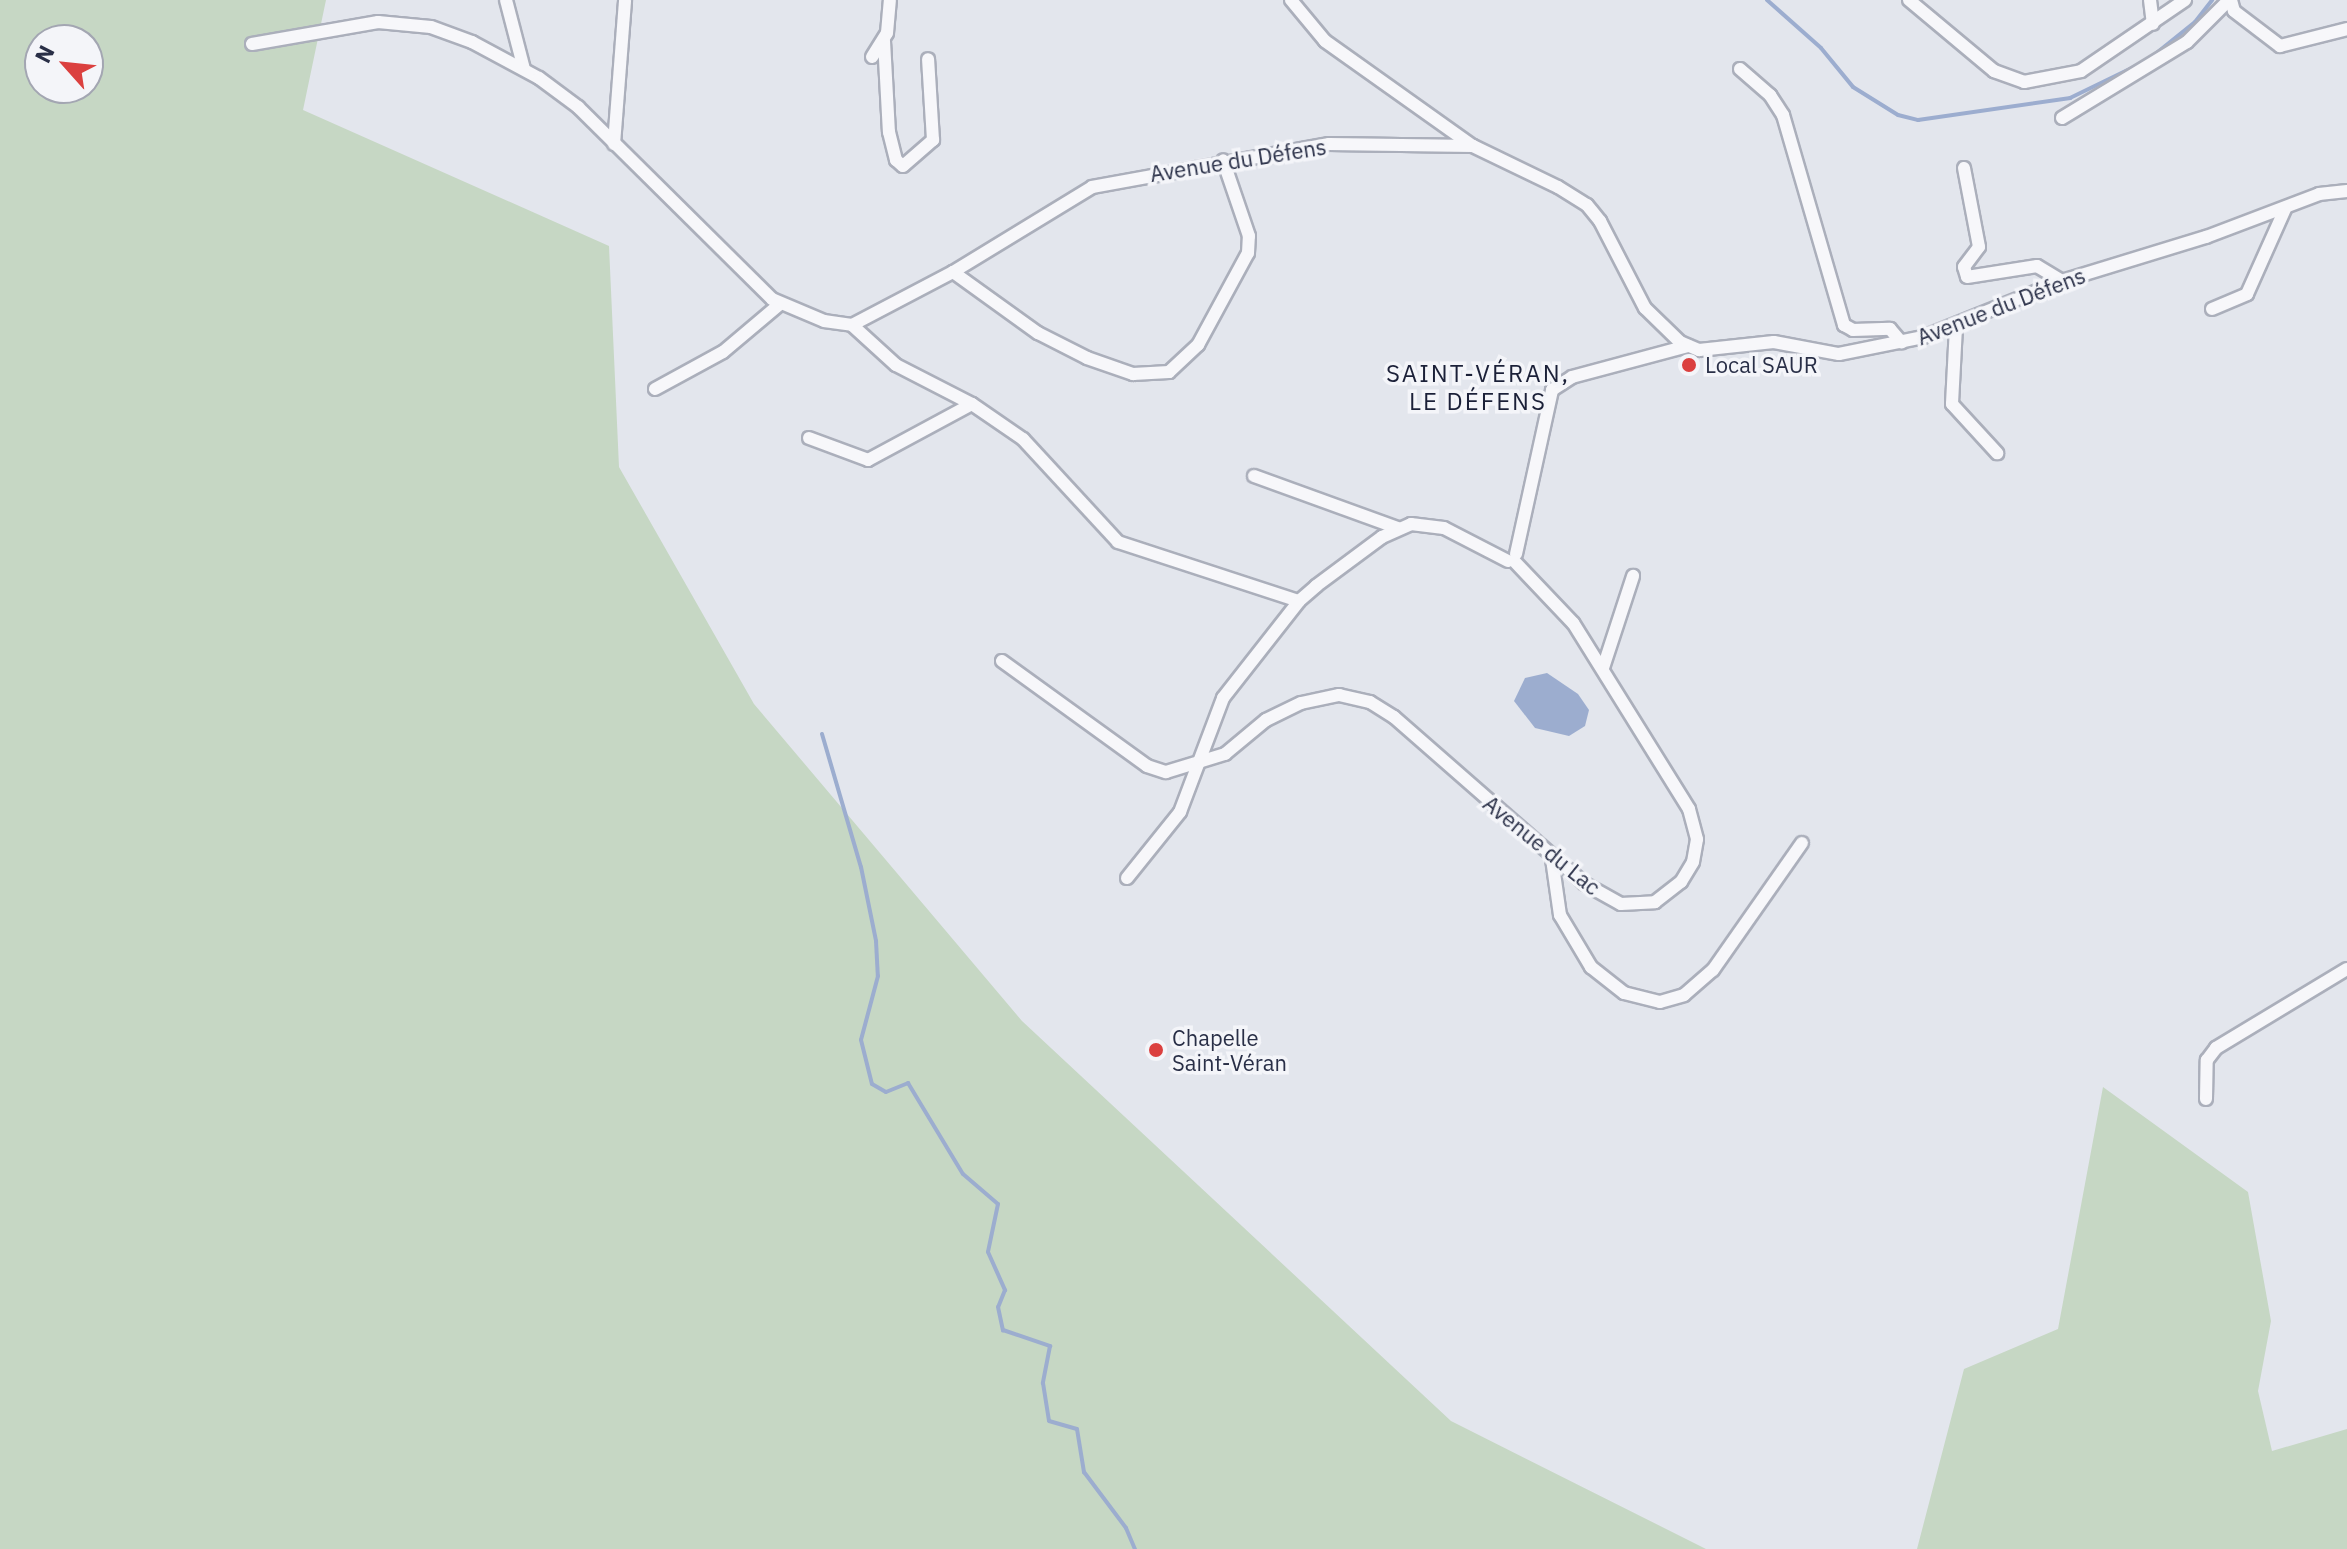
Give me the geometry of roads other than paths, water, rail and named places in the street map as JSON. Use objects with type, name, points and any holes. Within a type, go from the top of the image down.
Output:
[{"type":"street","points":[[506,0],[524,69]]},
{"type":"street","points":[[614,144],[625,0]]},
{"type":"street","points":[[890,0],[884,41],[889,132],[896,160],[903,166],[933,140],[928,59]]},
{"type":"street","points":[[1291,0],[1325,41],[1473,146]]},
{"type":"street","points":[[1909,0],[1994,71],[2024,82],[2081,71],[2185,0]]},
{"type":"street","points":[[2150,0],[2153,24]]},
{"type":"street","points":[[2062,118],[2187,42],[2230,0],[2234,11],[2280,46],[2347,29]]},
{"type":"street","points":[[252,44],[344,25],[409,23],[455,34],[524,69],[578,107],[780,304],[852,325],[896,365],[972,404],[1040,454],[1118,542],[1299,601]]},
{"type":"street","points":[[872,57],[884,41]]},
{"type":"street","points":[[1740,69],[1783,115],[1844,325],[1853,330],[1890,329],[1902,343]]},
{"type":"street","name":"Avenue du Défens","points":[[852,325],[953,272],[1083,191],[1223,160],[1329,144],[1473,146],[1587,205],[1609,236],[1645,308],[1688,346],[1729,349],[1785,343],[1839,354],[1902,343],[1956,327],[2062,281],[2285,209],[2327,192],[2347,191]]},
{"type":"street","points":[[953,272],[1065,348],[1125,372],[1169,372],[1198,345],[1248,253],[1249,236],[1223,160]]},
{"type":"street","points":[[1964,168],[1979,247],[1964,267],[1965,275],[1973,280],[2037,266],[2062,281]]},
{"type":"street","points":[[2212,309],[2247,294],[2285,209]]},
{"type":"street","points":[[655,389],[723,352],[780,304]]},
{"type":"street","points":[[1956,327],[1952,404],[1997,453]]},
{"type":"street","points":[[1513,559],[1552,390],[1582,373],[1688,346]]},
{"type":"street","points":[[809,438],[868,460],[972,404]]},
{"type":"street","points":[[1254,476],[1398,528]]},
{"type":"street","name":"Avenue du Lac","points":[[1203,763],[1301,703],[1323,696],[1357,697],[1394,717],[1552,859],[1603,895],[1640,906],[1668,894],[1693,862],[1697,839],[1689,809],[1603,668],[1553,598],[1513,559],[1444,528],[1419,523],[1398,528]]},
{"type":"street","points":[[1127,878],[1180,812],[1203,763],[1223,698],[1299,601],[1398,528]]},
{"type":"street","points":[[1603,668],[1633,576]]},
{"type":"street","points":[[1002,661],[1147,766],[1174,772],[1203,763]]},
{"type":"street","points":[[1552,859],[1560,915],[1591,967],[1624,993],[1660,1002],[1684,995],[1713,970],[1802,843]]},
{"type":"street","points":[[2206,1099],[2207,1060],[2216,1048],[2347,969]]},
{"type":"water","points":[[1547,673],[1578,694],[1589,710],[1585,726],[1569,736],[1535,728],[1514,701],[1525,678]]},
{"type":"waterway","points":[[1767,0],[1821,48],[1853,87],[1898,115],[1918,120],[2070,98],[2138,65]]},
{"type":"waterway","points":[[2149,59],[2195,22],[2212,0]]},
{"type":"waterway","points":[[822,734],[861,867],[876,941],[878,976],[861,1040],[872,1084],[886,1092],[908,1083],[963,1174],[998,1204],[988,1252],[1005,1290],[998,1307],[1003,1330],[1050,1346],[1043,1383],[1049,1421],[1077,1429],[1084,1472],[1126,1528],[1135,1549]]},
{"type":"place","name":"Local SAUR","points":[[1689,365]]},
{"type":"place","name":"Chapelle Saint-Véran","points":[[1156,1050]]},
{"type":"district","name":"SAINT-VÉRAN, LE DÉFENS","points":[[1478,388]]}]
